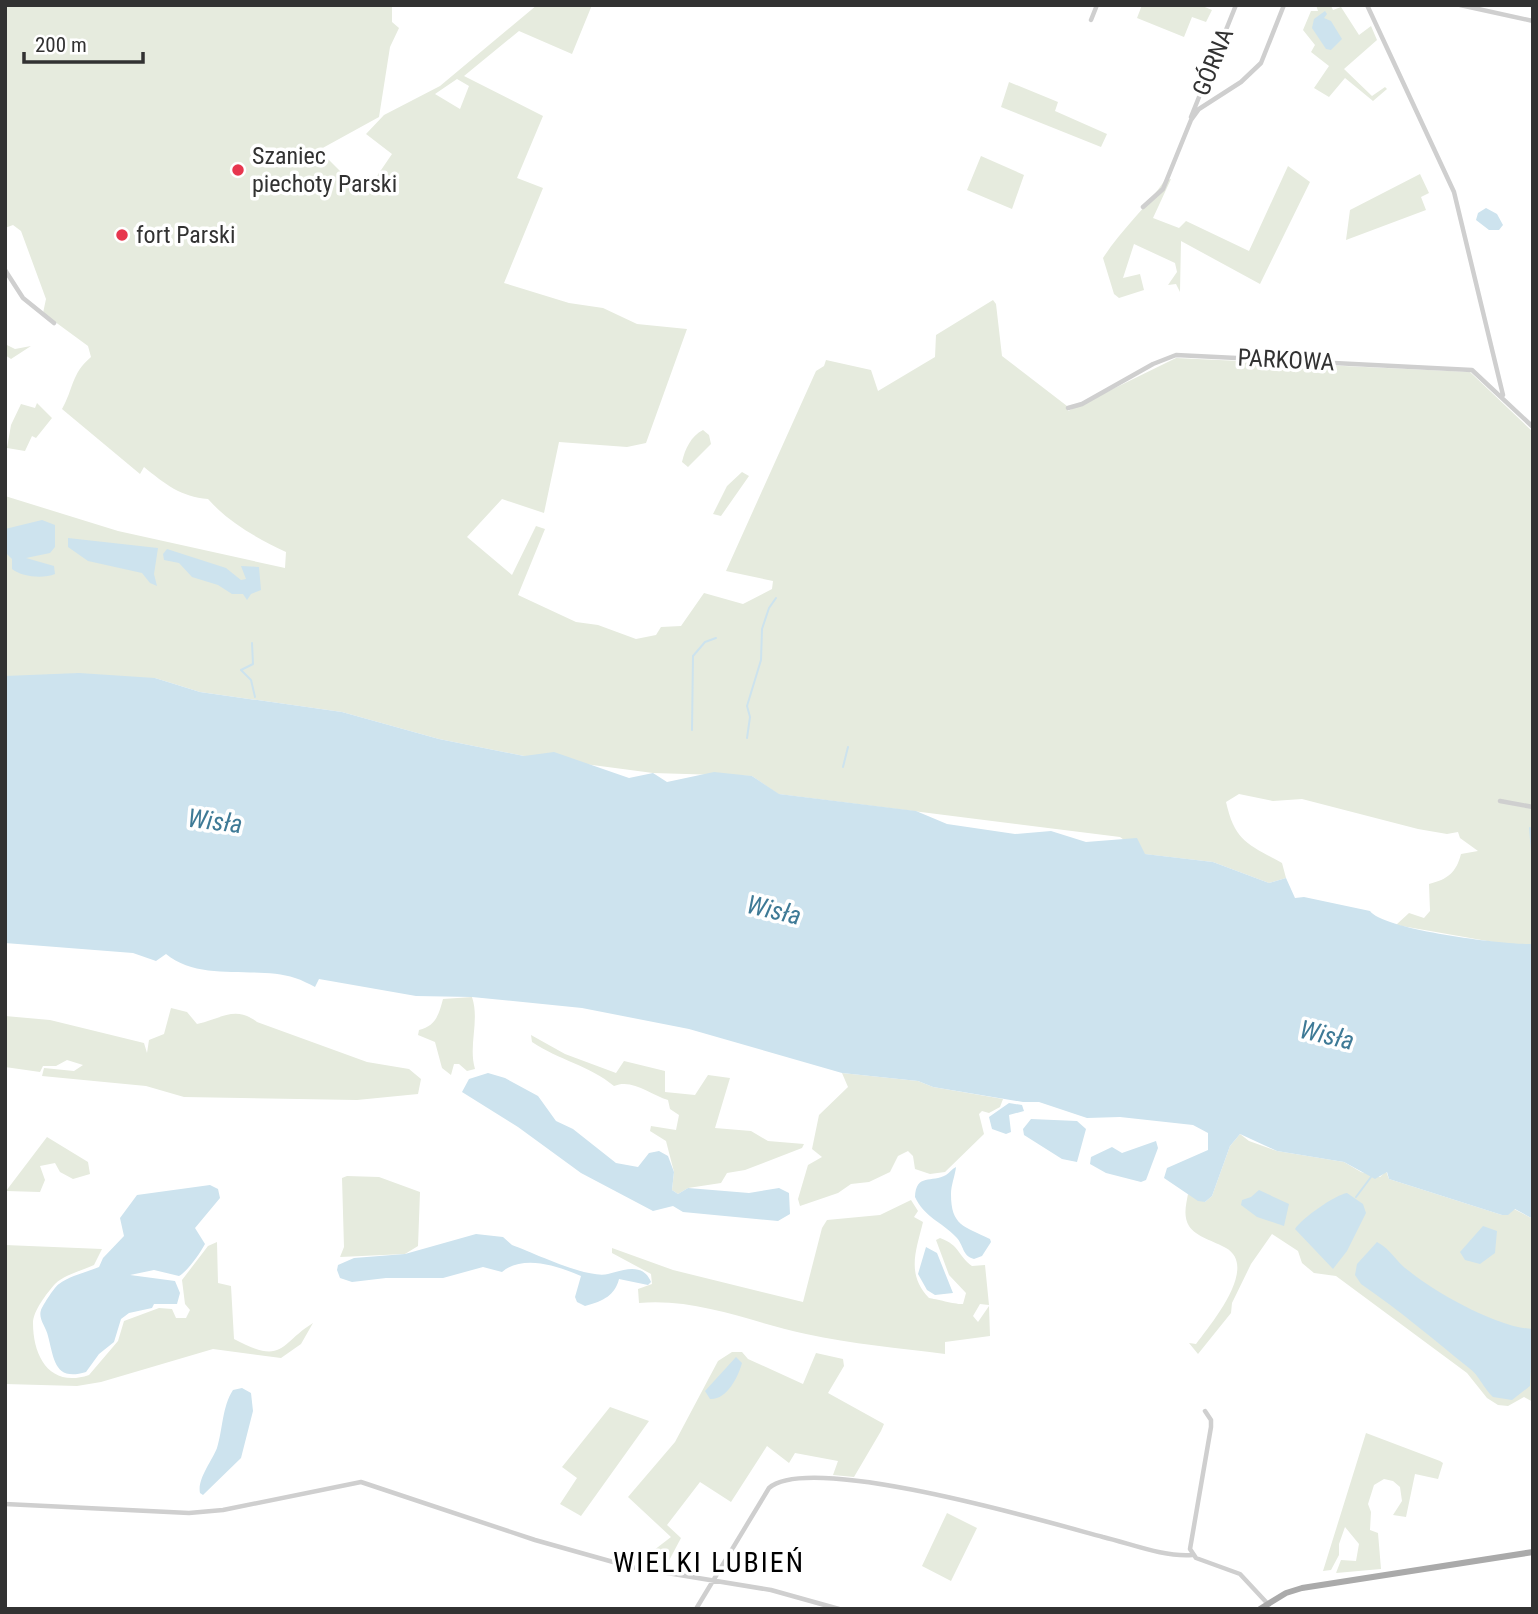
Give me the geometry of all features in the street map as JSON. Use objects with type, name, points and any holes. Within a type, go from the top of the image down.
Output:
[{"type":"main road","points":[[1260,1609],[1286,1593],[1310,1587],[1533,1552]]},
{"type":"street","points":[[1091,20],[1097,5]]},
{"type":"street","name":"GÓRNA","points":[[1143,207],[1163,188],[1236,5]]},
{"type":"street","points":[[1192,118],[1206,102],[1253,73],[1266,52],[1284,5]]},
{"type":"street","points":[[1367,5],[1454,192],[1496,376],[1505,399]]},
{"type":"street","points":[[1460,5],[1533,21]]},
{"type":"street","points":[[5,270],[23,298],[54,323]]},
{"type":"street","name":"PARKOWA","points":[[1068,408],[1083,404],[1153,364],[1176,355],[1466,369],[1479,374],[1533,427]]},
{"type":"street","points":[[1500,801],[1533,807]]},
{"type":"street","points":[[1192,1555],[1190,1535],[1211,1427],[1211,1420],[1205,1411]]},
{"type":"street","points":[[696,1609],[769,1488],[778,1482],[824,1476],[846,1477],[935,1495],[1159,1551],[1192,1555],[1240,1574],[1267,1603]]},
{"type":"street","points":[[5,1504],[189,1513],[223,1510],[361,1482],[535,1540],[643,1570],[771,1590],[839,1609]]},
{"type":"shaded area","points":[[5,5],[392,5],[392,22],[399,28],[390,47],[379,117],[319,150],[364,195],[392,154],[366,134],[384,115],[440,86],[537,5],[592,5],[572,54],[519,31],[464,76],[543,116],[517,178],[543,188],[504,283],[569,303],[603,308],[637,324],[687,329],[646,443],[627,447],[559,442],[544,513],[502,499],[467,537],[512,575],[536,526],[545,529],[518,595],[576,622],[598,625],[636,639],[656,635],[661,627],[681,626],[704,593],[743,604],[772,589],[773,581],[726,571],[816,371],[824,366],[826,360],[871,370],[878,391],[935,357],[936,335],[993,300],[996,304],[1002,356],[1067,406],[1068,411],[1176,358],[1470,372],[1533,432],[1533,944],[1510,945],[1396,925],[1409,913],[1424,918],[1430,911],[1429,884],[1450,874],[1457,866],[1461,854],[1478,851],[1460,838],[1458,832],[1447,834],[1418,829],[1302,799],[1273,801],[1239,794],[1226,802],[1239,834],[1252,846],[1282,863],[1286,878],[1269,883],[1213,862],[1144,854],[1120,837],[778,794],[752,776],[653,773],[524,756],[439,739],[342,712],[200,692],[155,678],[5,677],[5,496],[118,531],[285,568],[286,552],[244,529],[208,499],[181,492],[144,467],[140,474],[62,409],[76,375],[91,357],[88,346],[43,313],[46,299],[21,231],[13,225],[5,228]],"holes":[[[457,79],[469,86],[460,109],[435,94]]]},
{"type":"shaded area","points":[[1142,5],[1200,5],[1212,10],[1206,22],[1192,17],[1184,37],[1137,18]]},
{"type":"shaded area","points":[[1316,5],[1331,6],[1333,10],[1341,7],[1359,35],[1371,26],[1377,40],[1344,69],[1372,96],[1385,87],[1387,89],[1373,101],[1345,78],[1329,97],[1314,88],[1329,66],[1311,52],[1315,45],[1303,30],[1311,11],[1318,11]]},
{"type":"shaded area","points":[[1009,82],[1058,102],[1055,111],[1107,134],[1101,147],[1001,107]]},
{"type":"shaded area","points":[[981,156],[1024,175],[1012,209],[967,190]]},
{"type":"shaded area","points":[[1288,166],[1310,182],[1260,284],[1181,241],[1180,292],[1176,284],[1168,285],[1177,272],[1175,263],[1134,244],[1123,278],[1140,274],[1144,290],[1119,298],[1114,294],[1103,258],[1165,180],[1171,179],[1153,218],[1179,228],[1186,221],[1249,251]]},
{"type":"shaded area","points":[[1420,174],[1429,193],[1421,197],[1426,210],[1346,240],[1350,210]]},
{"type":"shaded area","points":[[5,344],[15,349],[31,346],[11,359],[5,355]]},
{"type":"shaded area","points":[[37,403],[52,418],[36,438],[32,436],[25,451],[7,448],[11,425],[21,404],[35,408]]},
{"type":"shaded area","points":[[703,430],[709,435],[711,444],[688,467],[682,462],[685,452],[692,439]]},
{"type":"shaded area","points":[[742,472],[749,476],[721,516],[713,514],[727,486]]},
{"type":"shaded area","points":[[472,997],[475,1015],[475,1069],[467,1071],[459,1064],[454,1064],[451,1075],[442,1068],[435,1042],[418,1035],[419,1030],[433,1022],[443,999]]},
{"type":"shaded area","points":[[171,1008],[187,1012],[197,1024],[242,1014],[367,1062],[409,1069],[421,1079],[418,1094],[357,1100],[184,1097],[146,1086],[42,1076],[44,1068],[74,1071],[83,1065],[67,1060],[56,1066],[43,1066],[40,1072],[5,1067],[5,1016],[50,1020],[144,1043],[147,1053],[149,1040],[164,1034]]},
{"type":"shaded area","points":[[531,1035],[565,1054],[616,1073],[624,1061],[665,1071],[665,1092],[695,1095],[708,1075],[730,1078],[715,1128],[751,1131],[768,1141],[804,1144],[802,1148],[745,1170],[727,1173],[721,1183],[688,1188],[678,1194],[672,1190],[674,1172],[666,1141],[650,1131],[651,1126],[676,1130],[679,1115],[670,1109],[668,1100],[628,1084],[614,1086],[595,1073],[532,1042]]},
{"type":"shaded area","points":[[842,1073],[918,1081],[933,1087],[1003,1099],[1000,1107],[989,1113],[982,1111],[979,1114],[984,1134],[945,1172],[930,1174],[915,1169],[913,1156],[908,1151],[898,1156],[890,1172],[869,1182],[851,1184],[838,1193],[800,1206],[798,1199],[808,1165],[822,1157],[812,1149],[819,1115],[848,1087]]},
{"type":"shaded area","points":[[1240,1134],[1249,1141],[1277,1151],[1344,1162],[1361,1172],[1380,1177],[1386,1171],[1389,1179],[1502,1215],[1514,1209],[1533,1219],[1533,1402],[1524,1397],[1508,1406],[1498,1405],[1487,1398],[1467,1373],[1336,1276],[1314,1273],[1302,1263],[1298,1251],[1272,1234],[1251,1264],[1232,1303],[1231,1313],[1198,1354],[1189,1343],[1196,1344],[1221,1310],[1235,1281],[1237,1268],[1235,1257],[1226,1248],[1201,1236],[1189,1226],[1186,1214],[1188,1194],[1205,1202],[1212,1196],[1230,1146]]},
{"type":"shaded area","points":[[47,1137],[88,1162],[90,1174],[73,1179],[60,1172],[55,1163],[40,1166],[45,1180],[40,1192],[6,1191]]},
{"type":"shaded area","points":[[379,1177],[420,1192],[418,1246],[405,1254],[340,1257],[344,1247],[342,1178]]},
{"type":"shaded area","points":[[911,1200],[918,1211],[914,1217],[923,1222],[915,1271],[917,1280],[929,1298],[963,1304],[966,1293],[949,1275],[936,1240],[940,1238],[952,1244],[972,1266],[985,1265],[989,1305],[980,1304],[973,1316],[978,1322],[989,1306],[990,1336],[945,1342],[945,1354],[823,1337],[703,1307],[661,1302],[639,1303],[638,1289],[652,1284],[651,1274],[612,1253],[612,1248],[673,1270],[803,1302],[822,1228],[827,1220],[880,1215]]},
{"type":"shaded area","points":[[217,1242],[218,1283],[231,1286],[234,1339],[250,1347],[272,1351],[279,1349],[313,1323],[301,1344],[281,1358],[213,1349],[101,1382],[77,1386],[5,1384],[5,1245],[102,1249],[94,1265],[55,1284],[35,1313],[34,1336],[41,1358],[55,1373],[76,1378],[89,1375],[118,1341],[124,1321],[159,1308],[172,1309],[176,1318],[186,1318],[190,1310],[185,1304],[182,1280],[208,1246]]},
{"type":"shaded area","points":[[732,1352],[742,1352],[748,1359],[803,1384],[816,1353],[843,1359],[844,1366],[828,1393],[884,1424],[881,1431],[854,1477],[833,1475],[838,1461],[795,1453],[789,1463],[767,1446],[731,1502],[700,1482],[667,1525],[681,1538],[664,1570],[636,1564],[671,1537],[628,1497],[675,1442],[718,1361]]},
{"type":"shaded area","points":[[610,1407],[649,1421],[581,1516],[560,1504],[577,1478],[562,1467]]},
{"type":"shaded area","points":[[1366,1433],[1443,1463],[1438,1479],[1415,1474],[1406,1517],[1393,1515],[1402,1501],[1400,1487],[1393,1481],[1384,1479],[1374,1485],[1368,1504],[1371,1512],[1370,1530],[1378,1533],[1381,1569],[1336,1573],[1341,1560],[1356,1561],[1359,1544],[1345,1527],[1339,1544],[1339,1555],[1331,1570],[1323,1571]]},
{"type":"shaded area","points":[[947,1513],[977,1528],[951,1581],[922,1566]]},
{"type":"water","points":[[1325,11],[1327,14],[1324,18],[1331,21],[1342,39],[1331,50],[1326,49],[1312,28],[1314,19]]},
{"type":"water","points":[[1486,208],[1497,214],[1503,225],[1499,230],[1489,230],[1476,220],[1478,213]]},
{"type":"water","points":[[42,520],[55,525],[55,547],[50,553],[26,558],[54,566],[55,574],[33,576],[16,572],[12,569],[12,559],[5,552],[5,529]]},
{"type":"water","points":[[68,538],[158,548],[154,574],[157,586],[150,583],[142,573],[88,561],[68,547]]},
{"type":"water","points":[[167,549],[226,568],[241,580],[246,579],[241,566],[259,567],[261,590],[251,594],[247,600],[243,594],[232,594],[218,585],[192,577],[179,563],[164,560],[163,554]]},
{"type":"water","name":"Wisła","points":[[79,673],[155,678],[200,692],[342,712],[439,739],[524,756],[554,752],[629,778],[653,773],[667,782],[714,772],[752,776],[779,794],[916,811],[947,824],[1015,834],[1051,831],[1086,842],[1137,838],[1145,854],[1213,862],[1269,883],[1286,878],[1295,898],[1304,897],[1370,911],[1380,918],[1420,930],[1473,939],[1533,944],[1533,1219],[1515,1209],[1508,1215],[1502,1215],[1389,1179],[1387,1172],[1375,1179],[1344,1162],[1277,1151],[1240,1134],[1230,1146],[1212,1196],[1205,1202],[1198,1201],[1164,1178],[1167,1168],[1208,1150],[1208,1133],[1193,1125],[1120,1117],[1087,1118],[1039,1102],[1023,1102],[933,1087],[918,1081],[842,1073],[689,1029],[582,1008],[472,997],[416,996],[319,979],[315,987],[280,974],[196,968],[180,963],[166,954],[156,961],[133,953],[5,943],[5,676]]},
{"type":"water","points":[[488,1073],[505,1078],[538,1096],[556,1121],[573,1129],[616,1163],[638,1167],[649,1153],[659,1151],[668,1156],[674,1172],[672,1190],[678,1194],[688,1188],[749,1193],[779,1188],[789,1193],[790,1214],[778,1221],[683,1212],[673,1206],[653,1211],[581,1173],[518,1127],[462,1092],[469,1079]]},
{"type":"water","points":[[1009,1103],[1022,1105],[1024,1111],[1009,1115],[1011,1132],[1006,1134],[992,1129],[989,1117]]},
{"type":"water","points":[[1031,1119],[1077,1121],[1086,1129],[1077,1162],[1062,1159],[1024,1135],[1023,1129]]},
{"type":"water","points":[[1156,1141],[1158,1148],[1146,1180],[1141,1182],[1106,1173],[1090,1164],[1091,1157],[1112,1147],[1122,1153]]},
{"type":"water","points":[[956,1167],[951,1191],[953,1213],[961,1224],[991,1242],[982,1256],[974,1259],[965,1253],[959,1240],[951,1232],[923,1210],[915,1197],[916,1189],[922,1182],[946,1175]]},
{"type":"water","points":[[210,1185],[218,1189],[220,1198],[195,1228],[205,1244],[190,1266],[179,1276],[154,1270],[130,1275],[175,1281],[180,1293],[177,1304],[154,1304],[152,1308],[129,1313],[121,1319],[114,1342],[99,1354],[86,1372],[67,1374],[61,1371],[54,1360],[40,1313],[55,1288],[68,1279],[99,1267],[103,1258],[124,1236],[120,1218],[137,1195]]},
{"type":"water","points":[[1259,1190],[1289,1204],[1284,1226],[1257,1217],[1241,1205],[1242,1200]]},
{"type":"water","points":[[1347,1193],[1363,1204],[1366,1213],[1347,1251],[1333,1269],[1295,1229],[1319,1208]]},
{"type":"water","points":[[1483,1226],[1497,1231],[1495,1253],[1480,1264],[1465,1260],[1460,1252]]},
{"type":"water","points":[[476,1234],[503,1237],[512,1245],[587,1273],[599,1275],[632,1269],[643,1272],[651,1282],[648,1285],[619,1279],[608,1297],[585,1306],[577,1302],[575,1297],[581,1276],[541,1264],[520,1264],[502,1272],[483,1267],[443,1278],[386,1278],[352,1282],[340,1278],[337,1270],[338,1265],[354,1258],[405,1254]]},
{"type":"water","points":[[1377,1242],[1409,1271],[1451,1299],[1503,1323],[1533,1329],[1530,1386],[1512,1400],[1493,1397],[1473,1371],[1361,1284],[1355,1275],[1357,1264]]},
{"type":"water","points":[[926,1247],[937,1253],[953,1293],[935,1295],[927,1290],[918,1274]]},
{"type":"water","points":[[736,1357],[742,1363],[735,1381],[722,1396],[710,1399],[705,1391]]},
{"type":"water","points":[[242,1388],[251,1393],[253,1411],[241,1458],[203,1495],[200,1493],[201,1482],[217,1448],[227,1404],[233,1390]]},
{"type":"waterway","points":[[747,738],[750,717],[747,706],[761,660],[762,629],[769,608],[776,598]]},
{"type":"waterway","points":[[692,730],[693,656],[705,642],[716,638]]},
{"type":"waterway","points":[[252,643],[253,664],[241,670],[251,680],[255,697]]},
{"type":"waterway","points":[[843,767],[848,747]]},
{"type":"waterway","points":[[1530,828],[1533,863]]},
{"type":"waterway","points":[[1356,1197],[1371,1177]]},
{"type":"place","name":"Szaniec piechoty Parski","points":[[238,170]]},
{"type":"place","name":"fort Parski","points":[[122,235]]},
{"type":"district","name":"WIELKI LUBIEŃ","points":[[709,1562]]}]
